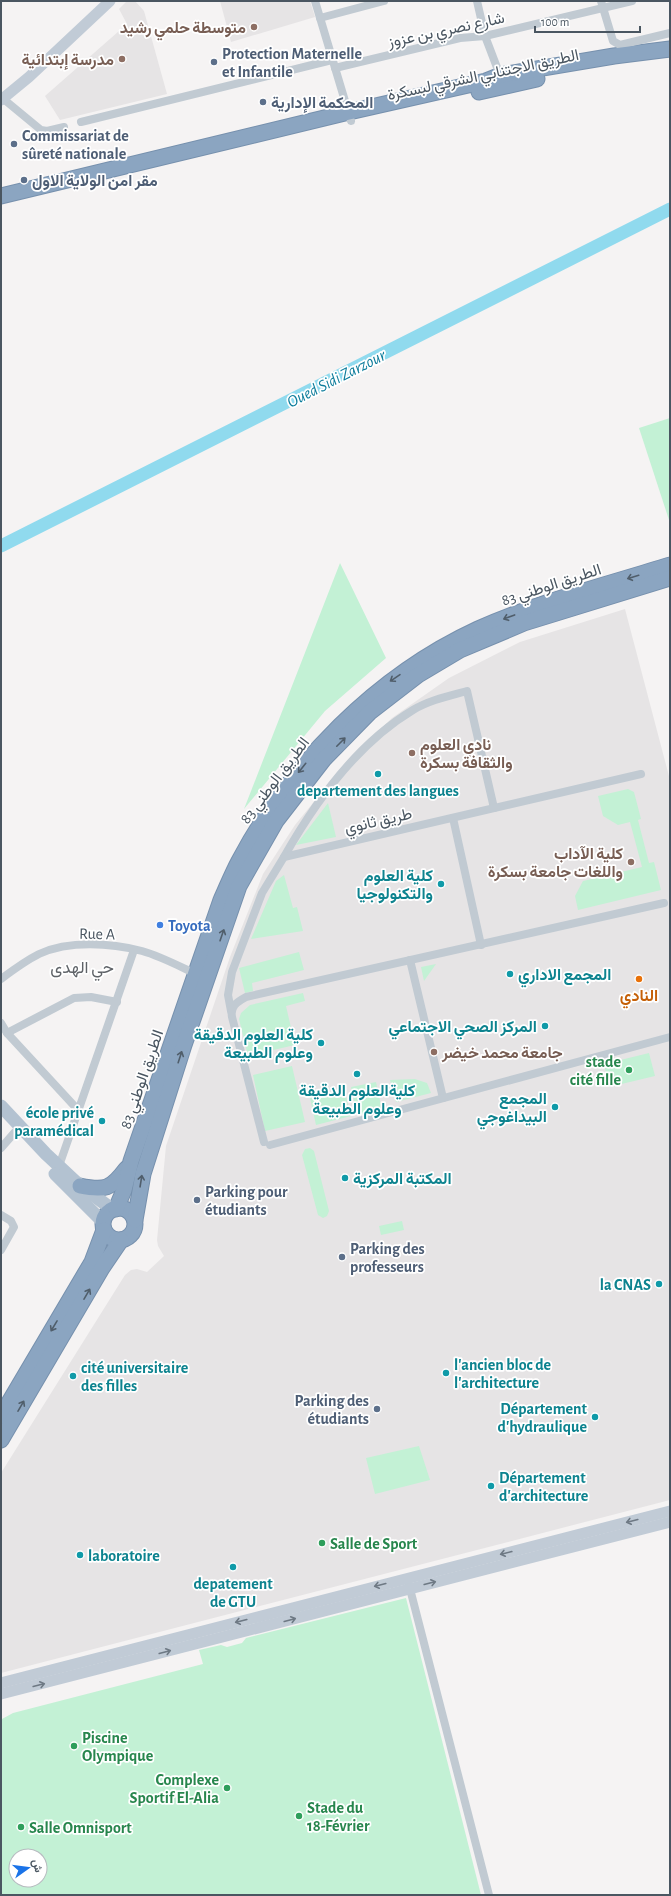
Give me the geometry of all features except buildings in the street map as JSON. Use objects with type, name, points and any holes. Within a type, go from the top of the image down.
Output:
[{"type":"highway","name":"الطريق الاجتنابي الشرقي لبسكرة","points":[[502,81],[614,56],[670,49]]},
{"type":"highway","name":"الطريق الاجتنابي الشرقي لبسكرة","points":[[1,206],[486,81],[502,81],[670,57]]},
{"type":"highway","name":"الطريق الاجتنابي الشرقي لبسكرة","points":[[1,196],[350,116]]},
{"type":"highway","name":"الطريق الوطني 83","points":[[1,1416],[92,1262],[109,1217],[124,1190],[131,1161],[221,900],[239,862],[274,804],[313,755],[370,698],[388,682],[440,648],[477,630],[543,605],[670,565]]},
{"type":"highway","name":"الطريق الوطني 83","points":[[135,1220],[143,1174],[184,1045],[239,886],[276,821],[324,759],[370,712],[418,675],[460,650],[524,623],[670,578]]},
{"type":"highway","points":[[80,1186],[98,1189],[109,1187],[116,1183],[131,1161]]},
{"type":"highway","points":[[125,1209],[135,1220],[135,1228],[132,1235],[128,1238],[121,1240],[110,1238],[109,1217],[125,1209]]},
{"type":"highway","points":[[1,1440],[102,1268],[121,1240]]},
{"type":"main road","points":[[2,98],[29,77],[110,1]]},
{"type":"main road","points":[[1,1106],[109,1217]]},
{"type":"main road","points":[[1,1116],[52,1171],[109,1217]]},
{"type":"main road","points":[[1,1694],[670,1511]]},
{"type":"main road","points":[[1,1683],[408,1583],[670,1522]]},
{"type":"street","points":[[315,1],[350,116]]},
{"type":"street","points":[[320,18],[384,1]]},
{"type":"street","points":[[477,1],[485,36],[502,81]]},
{"type":"street","name":"شارع نصري بن عزوز","points":[[81,122],[333,64],[460,38],[485,36],[602,5],[632,1]]},
{"type":"street","points":[[602,5],[613,40],[616,44],[670,33]]},
{"type":"street","points":[[2,98],[41,130],[47,131],[64,127]]},
{"type":"street","points":[[494,808],[468,691],[434,700],[414,710],[384,730],[346,769],[314,809],[262,893],[232,972],[228,995],[267,1143],[443,1098],[670,1037]]},
{"type":"street","name":"طريق ثانوي","points":[[284,856],[641,774]]},
{"type":"street","points":[[452,818],[481,945]]},
{"type":"street","points":[[231,1011],[236,1002],[246,997],[664,903]]},
{"type":"street","name":"Rue A","points":[[1,979],[26,961],[40,954],[61,947],[90,945],[143,952],[196,974]]},
{"type":"street","points":[[59,1166],[134,950]]},
{"type":"street","points":[[410,960],[443,1098]]},
{"type":"street","points":[[7,1033],[74,998],[90,997],[117,1002]]},
{"type":"street","points":[[1,1023],[7,1033],[79,1110]]},
{"type":"street","points":[[1,1148],[15,1132]]},
{"type":"street","points":[[1,1214],[11,1221],[14,1228],[1,1250]]},
{"type":"street","points":[[408,1583],[489,1895]]},
{"type":"shaded area","name":"مدرسة إبتدائية","points":[[127,1],[135,1],[144,11],[167,94],[60,120],[45,96],[127,24],[119,9]]},
{"type":"shaded area","name":"متوسطة حلمي رشيد","points":[[220,1],[310,1],[315,17],[231,42]]},
{"type":"shaded area","name":"جامعة محمد خيضر","points":[[625,609],[670,780],[670,1500],[1,1673],[1,1473],[125,1275],[131,1270],[137,1269],[147,1272],[164,1256],[158,1246],[157,1240],[166,1146],[230,957],[263,874],[295,825],[343,766],[392,718],[449,678],[520,642]]},
{"type":"green space","points":[[670,418],[670,523],[639,428]]},
{"type":"green space","points":[[340,563],[386,658],[325,711],[244,809]]},
{"type":"green space","points":[[628,789],[634,792],[641,819],[638,820],[649,863],[654,862],[661,890],[578,910],[575,896],[583,881],[642,867],[630,822],[618,825],[603,816],[598,796]]},
{"type":"green space","points":[[328,803],[336,837],[296,845]]},
{"type":"green space","points":[[284,875],[293,908],[297,907],[303,931],[251,939],[276,881]]},
{"type":"green space","points":[[299,952],[304,970],[252,983],[253,991],[245,993],[239,968]]},
{"type":"green space","points":[[436,964],[424,981],[421,967]]},
{"type":"green space","points":[[303,993],[305,1001],[286,1006],[295,1045],[248,1056],[239,1019],[241,1013],[250,1005]]},
{"type":"green space","name":"stade cité fille","points":[[649,1053],[655,1076],[609,1087],[604,1064]]},
{"type":"green space","points":[[292,1066],[305,1122],[265,1131],[253,1075]]},
{"type":"green space","points":[[415,1079],[427,1083],[431,1093],[396,1102],[390,1080]]},
{"type":"green space","points":[[376,1082],[382,1110],[357,1115],[351,1087]]},
{"type":"green space","points":[[344,1089],[351,1116],[316,1125],[310,1098]]},
{"type":"green space","points":[[310,1148],[314,1151],[329,1211],[327,1216],[323,1218],[318,1215],[302,1155],[305,1149]]},
{"type":"green space","points":[[402,1221],[404,1230],[381,1235],[379,1226]]},
{"type":"green space","points":[[419,1446],[430,1480],[375,1494],[366,1458]]},
{"type":"green space","name":"Complexe Sportif El-Alia","points":[[406,1598],[481,1895],[1,1895],[2,1719],[13,1713],[203,1664],[199,1650],[221,1645],[227,1647],[242,1643],[246,1638]]},
{"type":"waterway","name":"Oued Sidi Zarzour","points":[[1,546],[670,209]]},
{"type":"place","name":"متوسطة حلمي رشيد","points":[[254,27]]},
{"type":"place","name":"مدرسة إبتدائية","points":[[122,59]]},
{"type":"place","name":"Protection Maternelle et Infantile","points":[[214,62]]},
{"type":"place","name":"المحكمة الإدارية","points":[[263,102]]},
{"type":"place","name":"Commissariat de sûreté nationale","points":[[14,144]]},
{"type":"place","name":"مقر امن الولاية الاول","points":[[24,180]]},
{"type":"place","name":"نادي العلوم والثقافة بسكرة","points":[[412,753]]},
{"type":"place","name":"departement des langues","points":[[378,774]]},
{"type":"place","name":"كلية الآداب واللغات جامعة بسكرة","points":[[631,862]]},
{"type":"place","name":"كلية العلوم والتكنولوجيا","points":[[441,884]]},
{"type":"place","name":"Toyota","points":[[160,925]]},
{"type":"place","name":"المجمع الاداري","points":[[510,974]]},
{"type":"place","name":"النادي","points":[[639,979]]},
{"type":"place","name":"المركز الصحي الاجتماعي","points":[[545,1026]]},
{"type":"place","name":"كلية العلوم الدقيقة وعلوم الطبيعة","points":[[321,1043]]},
{"type":"place","name":"جامعة محمد خيضر","points":[[434,1052]]},
{"type":"place","name":"stade cité fille","points":[[629,1070]]},
{"type":"place","name":"كليةالعلوم الدقيقة وعلوم الطبيعة","points":[[357,1074]]},
{"type":"place","name":"المجمع البيداغوجي","points":[[555,1107]]},
{"type":"place","name":"école privé paramédical","points":[[102,1121]]},
{"type":"place","name":"المكتبة المركزية","points":[[345,1178]]},
{"type":"place","name":"Parking pour étudiants","points":[[197,1200]]},
{"type":"place","name":"Parking des professeurs","points":[[342,1257]]},
{"type":"place","name":"la CNAS","points":[[659,1284]]},
{"type":"place","name":"l'ancien bloc de l'architecture","points":[[446,1373]]},
{"type":"place","name":"cité universitaire des filles","points":[[73,1376]]},
{"type":"place","name":"Parking des étudiants","points":[[377,1409]]},
{"type":"place","name":"Département d'hydraulique","points":[[595,1417]]},
{"type":"place","name":"Département d'architecture","points":[[491,1486]]},
{"type":"place","name":"Salle de Sport","points":[[322,1543]]},
{"type":"place","name":"laboratoire","points":[[80,1555]]},
{"type":"place","name":"depatement de GTU","points":[[233,1567]]},
{"type":"place","name":"Piscine Olympique","points":[[74,1746]]},
{"type":"place","name":"Complexe Sportif El-Alia","points":[[227,1788]]},
{"type":"place","name":"Stade du 18-Février","points":[[299,1816]]},
{"type":"place","name":"Salle Omnisport","points":[[21,1827]]},
{"type":"district","name":"حي الهدى","points":[[82,967]]}]
